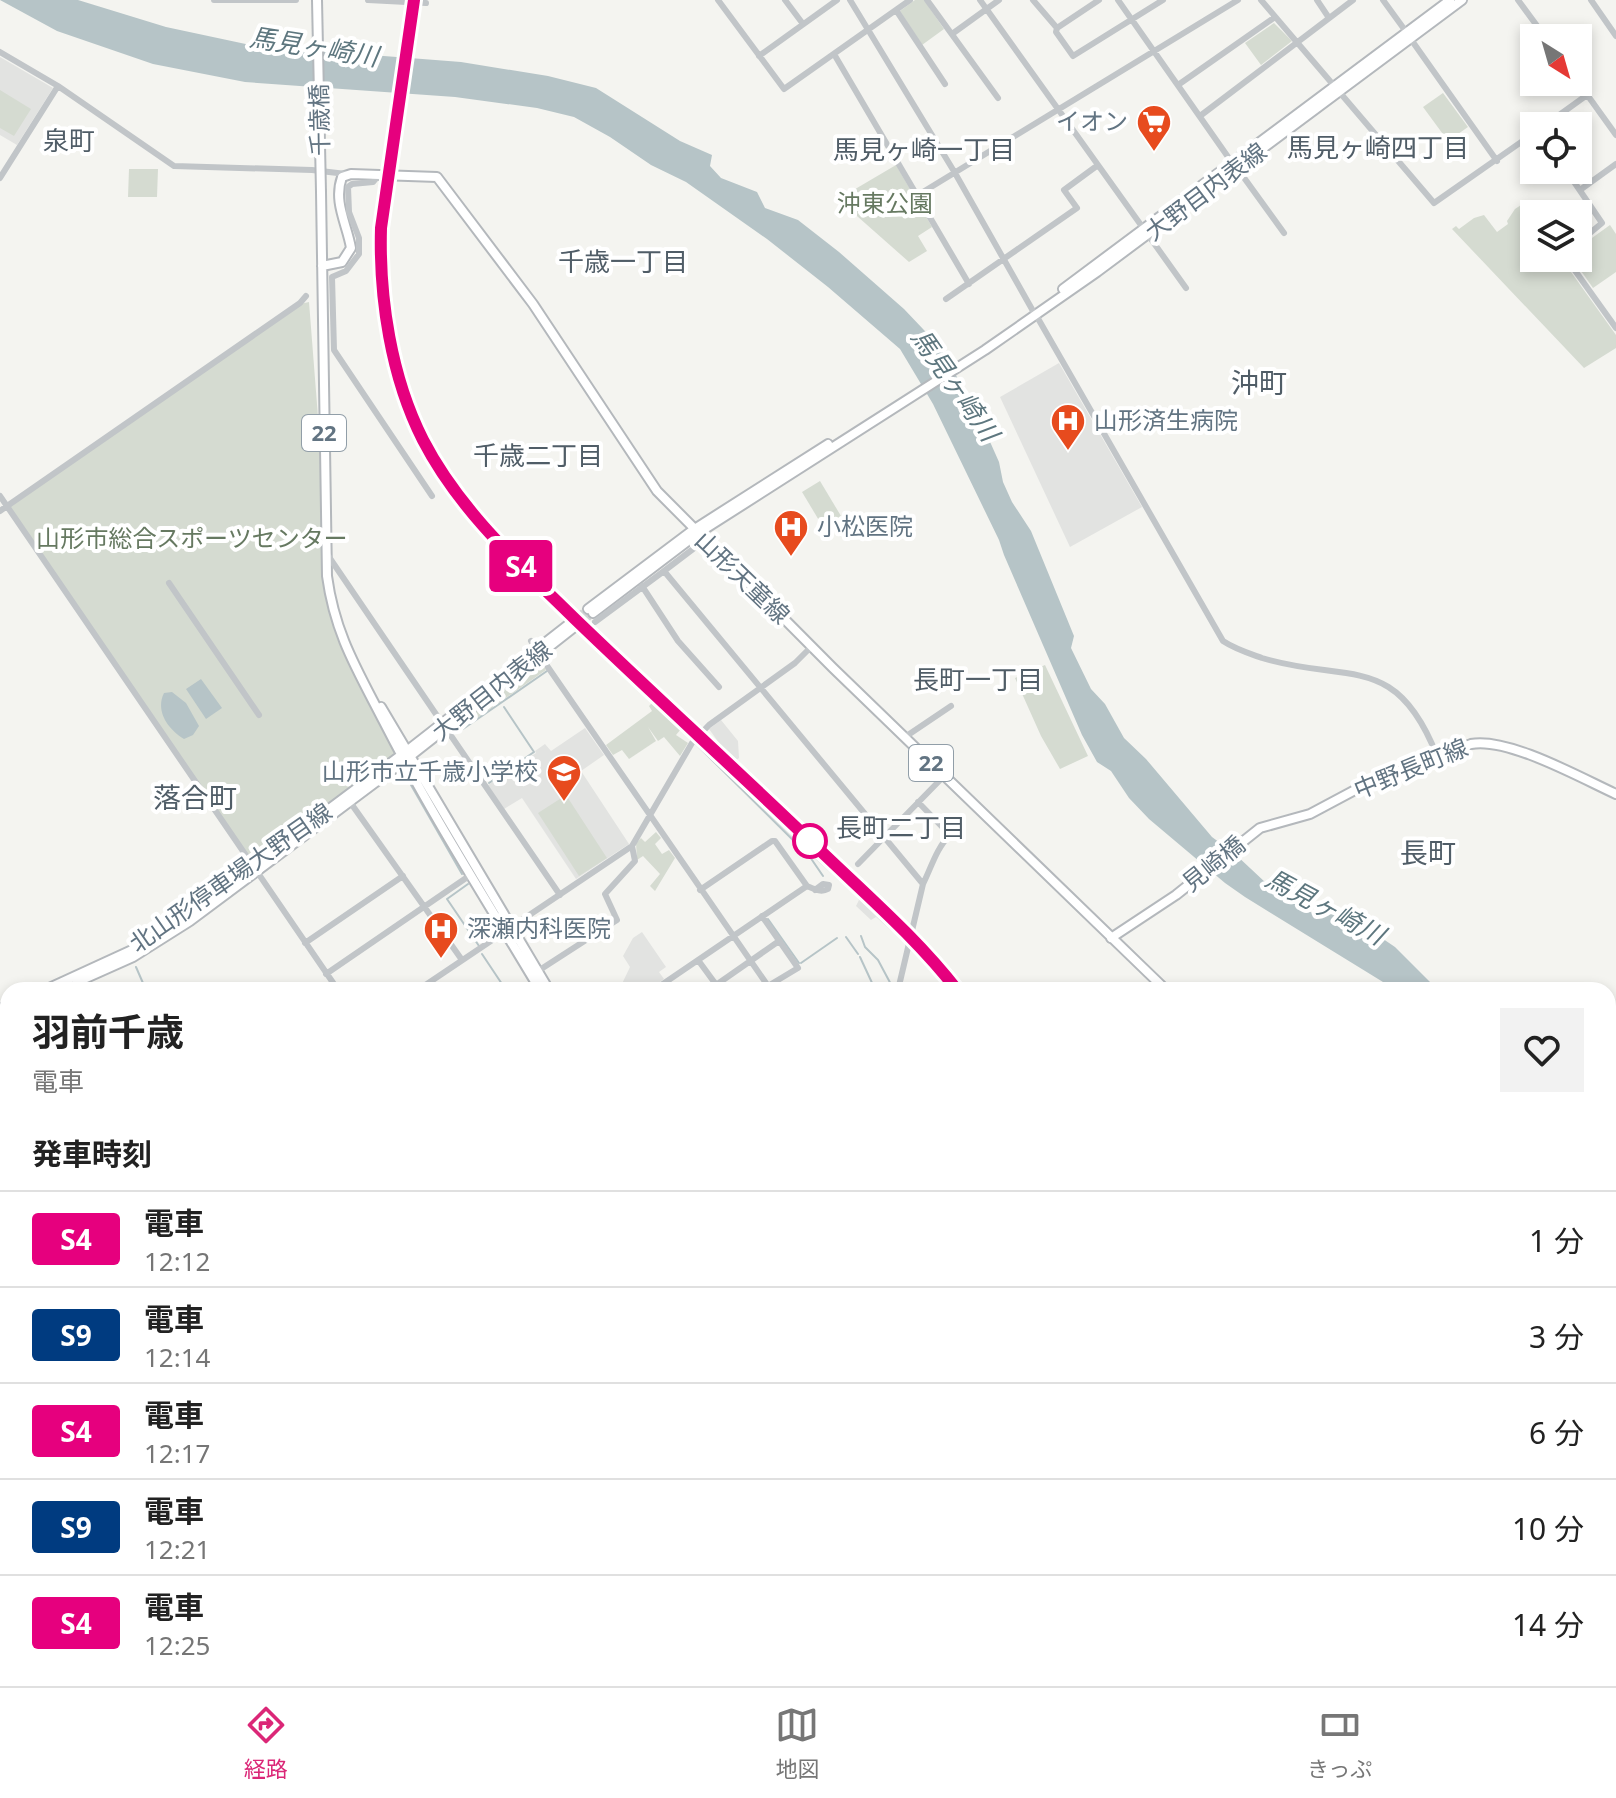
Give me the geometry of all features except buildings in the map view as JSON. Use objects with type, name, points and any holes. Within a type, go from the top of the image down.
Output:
[{"type":"main road","name":"千歳橋","points":[[317,0],[322,268]]},
{"type":"main road","name":"大野目内表線","points":[[1409,36],[1450,0]]},
{"type":"main road","name":"大野目内表線","points":[[695,532],[983,349],[1462,0]]},
{"type":"main road","name":"山形天童線","points":[[351,174],[432,176],[441,180],[533,304],[646,477],[695,532],[1158,982]]},
{"type":"main road","points":[[322,268],[342,262],[350,252],[351,243],[341,217],[339,188],[342,177],[351,174]]},
{"type":"main road","name":"22","points":[[322,268],[327,576],[342,642],[536,982]]},
{"type":"main road","points":[[592,615],[695,532]]},
{"type":"main road","name":"大野目内表線","points":[[406,755],[570,626]]},
{"type":"main road","name":"中野長町線","points":[[1252,834],[1260,828],[1310,814],[1370,782],[1471,744],[1495,744],[1533,757],[1616,794]]},
{"type":"main road","name":"22","points":[[406,755],[469,876],[544,982]]},
{"type":"main road","name":"北山形停車場大野目線","points":[[75,982],[157,944],[406,755]]},
{"type":"main road","name":"北山形停車場大野目線","points":[[62,982],[155,938],[350,802],[406,755]]},
{"type":"main road","name":"見崎橋","points":[[1111,938],[1176,895],[1252,834]]},
{"type":"street","points":[[214,0],[296,0]]},
{"type":"street","points":[[368,0],[426,3]]},
{"type":"street","points":[[718,0],[784,89],[910,0]]},
{"type":"street","points":[[785,0],[803,24]]},
{"type":"street","points":[[759,56],[837,0]]},
{"type":"street","points":[[850,0],[955,173],[1223,641],[1239,650],[1271,660],[1378,680],[1397,693],[1413,711],[1426,730],[1437,756]]},
{"type":"street","points":[[927,0],[998,98]]},
{"type":"street","points":[[980,0],[1186,288]]},
{"type":"street","points":[[952,34],[999,0]]},
{"type":"street","points":[[1033,0],[1057,28],[1056,32],[1073,56],[1163,0]]},
{"type":"street","points":[[1057,28],[1099,0]]},
{"type":"street","points":[[1118,0],[1284,233]]},
{"type":"street","points":[[918,195],[1238,0]]},
{"type":"street","points":[[1261,0],[1434,203],[1520,144]]},
{"type":"street","points":[[1317,0],[1329,18]]},
{"type":"street","points":[[1200,116],[1353,0]]},
{"type":"street","points":[[1383,0],[1497,161]]},
{"type":"street","points":[[1518,0],[1536,24]]},
{"type":"street","points":[[1591,0],[1615,31]]},
{"type":"street","points":[[896,10],[945,84]]},
{"type":"street","points":[[1178,85],[1275,17]]},
{"type":"street","points":[[0,52],[58,86],[174,166],[351,174]]},
{"type":"street","points":[[834,54],[969,284]]},
{"type":"street","points":[[0,178],[58,86]]},
{"type":"street","points":[[1563,112],[1586,96]]},
{"type":"street","points":[[1588,96],[1616,135]]},
{"type":"street","points":[[1580,190],[1616,164]]},
{"type":"street","points":[[946,299],[1077,208],[1064,190],[1098,165]]},
{"type":"street","points":[[378,176],[373,182],[348,187],[349,212],[359,238],[359,254],[346,271],[332,277],[332,346],[432,496]]},
{"type":"street","points":[[1576,184],[1587,200]]},
{"type":"street","points":[[1592,208],[1602,223],[1592,231]]},
{"type":"street","points":[[1576,272],[1616,328]]},
{"type":"street","points":[[0,511],[306,296]]},
{"type":"street","points":[[0,496],[332,982]]},
{"type":"street","points":[[592,615],[642,586],[693,549]]},
{"type":"street","points":[[327,554],[560,895]]},
{"type":"street","points":[[664,571],[923,884]]},
{"type":"street","points":[[169,583],[259,715]]},
{"type":"street","points":[[642,586],[678,641],[719,687]]},
{"type":"street","points":[[531,641],[764,982]]},
{"type":"street","points":[[430,982],[632,846],[692,743],[709,725],[795,663],[812,646]]},
{"type":"street","points":[[905,737],[951,706]]},
{"type":"street","points":[[858,864],[944,776]]},
{"type":"street","points":[[350,802],[462,960]]},
{"type":"street","points":[[900,982],[923,884],[942,843],[950,835],[918,802]]},
{"type":"street","points":[[700,890],[772,841],[807,886],[815,890]]},
{"type":"street","points":[[538,971],[617,920],[605,894],[635,861],[632,846]]},
{"type":"street","points":[[305,943],[403,876]]},
{"type":"street","points":[[326,974],[469,876]]},
{"type":"street","points":[[666,982],[807,886]]},
{"type":"street","points":[[762,916],[798,968],[777,982]]},
{"type":"street","points":[[724,982],[779,941]]},
{"type":"street","points":[[698,960],[714,982]]},
{"type":"shaded area","points":[[0,57],[53,88],[17,145],[0,135]]},
{"type":"shaded area","name":"山形済生病院","points":[[1059,363],[1142,507],[1070,547],[1000,397]]},
{"type":"shaded area","points":[[721,720],[738,741],[739,758],[734,762],[728,754],[726,758],[909,931],[905,943],[876,917],[871,920],[856,906],[857,897],[789,835],[696,742],[704,733],[727,754],[709,729]]},
{"type":"shaded area","name":"山形市立千歳小学校","points":[[585,728],[604,755],[581,771],[629,844],[576,879],[522,798],[504,809],[488,785],[545,744],[551,751]]},
{"type":"shaded area","points":[[642,932],[666,967],[659,972],[664,979],[660,982],[623,982],[630,967],[623,956],[633,938]]},
{"type":"green space","points":[[915,0],[924,0],[944,29],[922,45],[900,11]]},
{"type":"green space","points":[[1274,23],[1292,41],[1261,65],[1245,43]]},
{"type":"green space","points":[[0,90],[31,109],[14,136],[0,128]]},
{"type":"green space","points":[[1443,93],[1468,127],[1448,141],[1423,107]]},
{"type":"green space","name":"沖東公園","points":[[896,165],[932,227],[918,236],[927,251],[909,262],[840,201],[840,198]]},
{"type":"green space","points":[[129,169],[158,169],[157,197],[128,197]]},
{"type":"green space","points":[[1520,206],[1520,272],[1571,272],[1616,335],[1616,348],[1584,368],[1452,229],[1456,226],[1459,229],[1484,215],[1497,232],[1508,224]]},
{"type":"green space","points":[[1610,225],[1616,234],[1616,272],[1593,288],[1582,272],[1592,272],[1592,238]]},
{"type":"green space","name":"山形市総合スポーツセンター","points":[[309,302],[326,519],[327,576],[336,622],[401,755],[253,865],[7,506],[300,304]]},
{"type":"green space","points":[[820,481],[841,516],[823,527],[802,492]]},
{"type":"green space","points":[[541,661],[546,670],[454,734],[451,730]]},
{"type":"green space","points":[[1045,665],[1088,756],[1060,769],[1041,736],[1015,678]]},
{"type":"green space","points":[[653,702],[681,729],[676,735],[688,743],[680,756],[664,737],[658,741],[648,727],[656,741],[629,759],[622,750],[613,755],[606,745],[652,711],[649,706]]},
{"type":"green space","points":[[566,795],[607,858],[579,876],[538,813]]},
{"type":"green space","points":[[656,832],[661,838],[655,844],[662,854],[669,850],[675,858],[655,891],[650,886],[660,874],[643,856],[637,860],[636,843],[641,838],[645,842]]},
{"type":"water","name":"馬見ヶ崎川","points":[[0,0],[78,0],[166,27],[255,46],[461,62],[548,76],[596,88],[680,141],[712,155],[710,166],[721,178],[757,192],[765,208],[798,220],[904,309],[942,349],[983,426],[1012,502],[1031,531],[1074,636],[1071,648],[1091,689],[1105,704],[1124,738],[1146,759],[1212,837],[1266,883],[1310,912],[1347,916],[1361,924],[1395,947],[1430,982],[1383,982],[1225,883],[1149,819],[1129,798],[1111,771],[1097,762],[1082,735],[999,540],[933,404],[900,349],[767,239],[686,182],[651,165],[574,117],[537,108],[455,97],[245,82],[153,64],[57,31]]},
{"type":"water","points":[[201,679],[222,708],[206,719],[186,689]]},
{"type":"water","points":[[172,692],[186,703],[199,726],[193,735],[184,739],[168,725],[162,713],[164,693]]},
{"type":"waterway","points":[[463,729],[547,671]]},
{"type":"waterway","points":[[489,783],[534,752],[504,707]]},
{"type":"waterway","points":[[696,744],[810,857],[823,876]]},
{"type":"waterway","points":[[411,785],[462,874]]},
{"type":"waterway","points":[[468,884],[447,899],[479,946]]},
{"type":"waterway","points":[[768,919],[799,963]]},
{"type":"waterway","points":[[861,936],[865,947],[878,960],[890,982]]},
{"type":"waterway","points":[[846,937],[858,954]]},
{"type":"waterway","points":[[801,963],[837,938]]},
{"type":"waterway","points":[[482,954],[501,982]]},
{"type":"waterway","points":[[860,957],[872,982]]},
{"type":"waterway","points":[[136,967],[143,982]]},
{"type":"tunnel","points":[[568,625],[588,609]]},
{"type":"tunnel","points":[[573,628],[593,613]]},
{"type":"railway","points":[[415,0],[381,228],[381,255],[385,309],[395,364],[423,440],[453,488],[510,554],[635,677],[896,923],[950,982]]},
{"type":"train","name":"S4","points":[[414,0],[380,249],[395,357],[407,401],[424,442],[463,501],[508,553],[902,929],[950,982]]},
{"type":"place","name":"イオン","points":[[1154,153]]},
{"type":"place","name":"山形済生病院","points":[[1068,452]]},
{"type":"place","name":"小松医院","points":[[791,558]]},
{"type":"place","name":"山形市立千歳小学校","points":[[564,803]]},
{"type":"place","name":"深瀬内科医院","points":[[441,960]]},
{"type":"district","name":"泉町","points":[[69,141]]},
{"type":"district","name":"馬見ヶ崎四丁目","points":[[1378,148]]},
{"type":"district","name":"馬見ヶ崎一丁目","points":[[924,150]]},
{"type":"district","name":"千歳一丁目","points":[[623,262]]},
{"type":"district","name":"沖町","points":[[1259,383]]},
{"type":"district","name":"千歳二丁目","points":[[538,456]]},
{"type":"district","name":"長町一丁目","points":[[978,680]]},
{"type":"district","name":"落合町","points":[[195,798]]},
{"type":"district","name":"長町二丁目","points":[[901,828]]},
{"type":"district","name":"長町","points":[[1428,853]]}]
